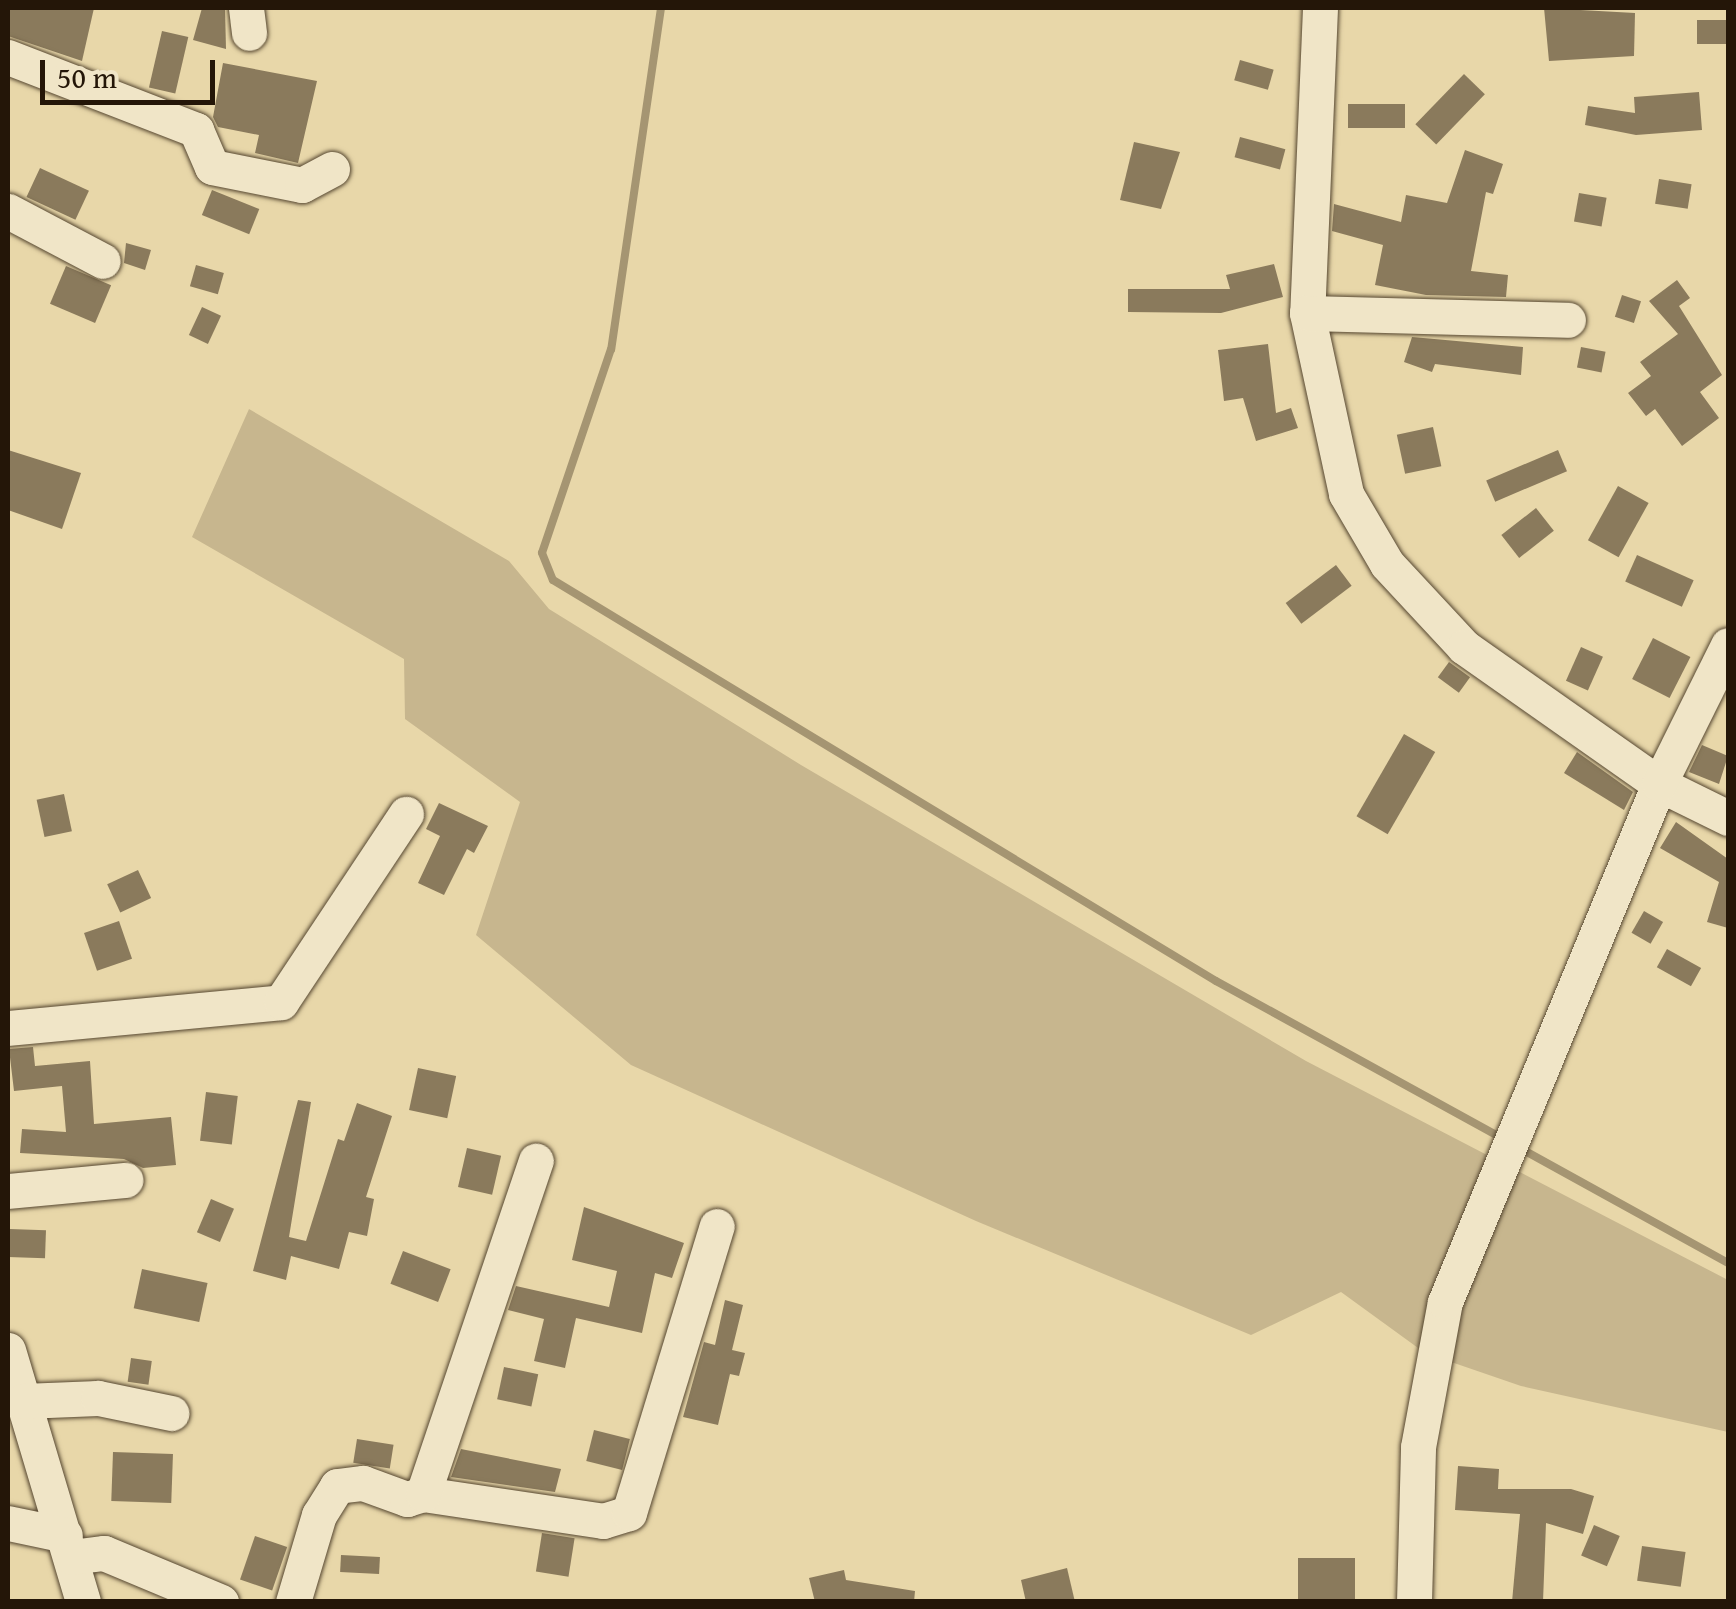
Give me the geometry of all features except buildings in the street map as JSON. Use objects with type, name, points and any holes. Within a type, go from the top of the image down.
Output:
[{"type":"street","points":[[1320,8],[1307,312],[1346,494],[1387,564],[1464,647],[1659,784],[1728,818]]},
{"type":"street","points":[[8,57],[196,130],[212,167],[302,184],[332,169]]},
{"type":"street","points":[[8,211],[103,261]]},
{"type":"street","points":[[1307,312],[1568,320]]},
{"type":"street","points":[[1414,1602],[1418,1446],[1445,1302],[1659,784],[1728,645]]},
{"type":"street","points":[[8,1028],[281,1002],[406,814]]},
{"type":"street","points":[[423,1494],[536,1161]]},
{"type":"street","points":[[8,1192],[125,1180]]},
{"type":"street","points":[[293,1602],[319,1515],[337,1486],[364,1484],[407,1500],[423,1494],[604,1521],[629,1513],[717,1226]]},
{"type":"street","points":[[8,1350],[83,1602]]},
{"type":"street","points":[[23,1401],[98,1398],[170,1414]]},
{"type":"street","points":[[8,1523],[68,1546],[104,1553],[221,1602]]},
{"type":"shaded area","points":[[249,409],[509,561],[549,609],[801,765],[1306,1061],[1728,1280],[1728,1432],[1521,1386],[1425,1353],[1341,1292],[1251,1335],[976,1221],[631,1065],[476,935],[520,802],[405,719],[404,659],[192,537]]},
{"type":"waterway","points":[[661,8],[611,349],[542,553],[553,580],[1216,981],[1501,1138]]},
{"type":"waterway","points":[[1518,1147],[1728,1263]]}]
